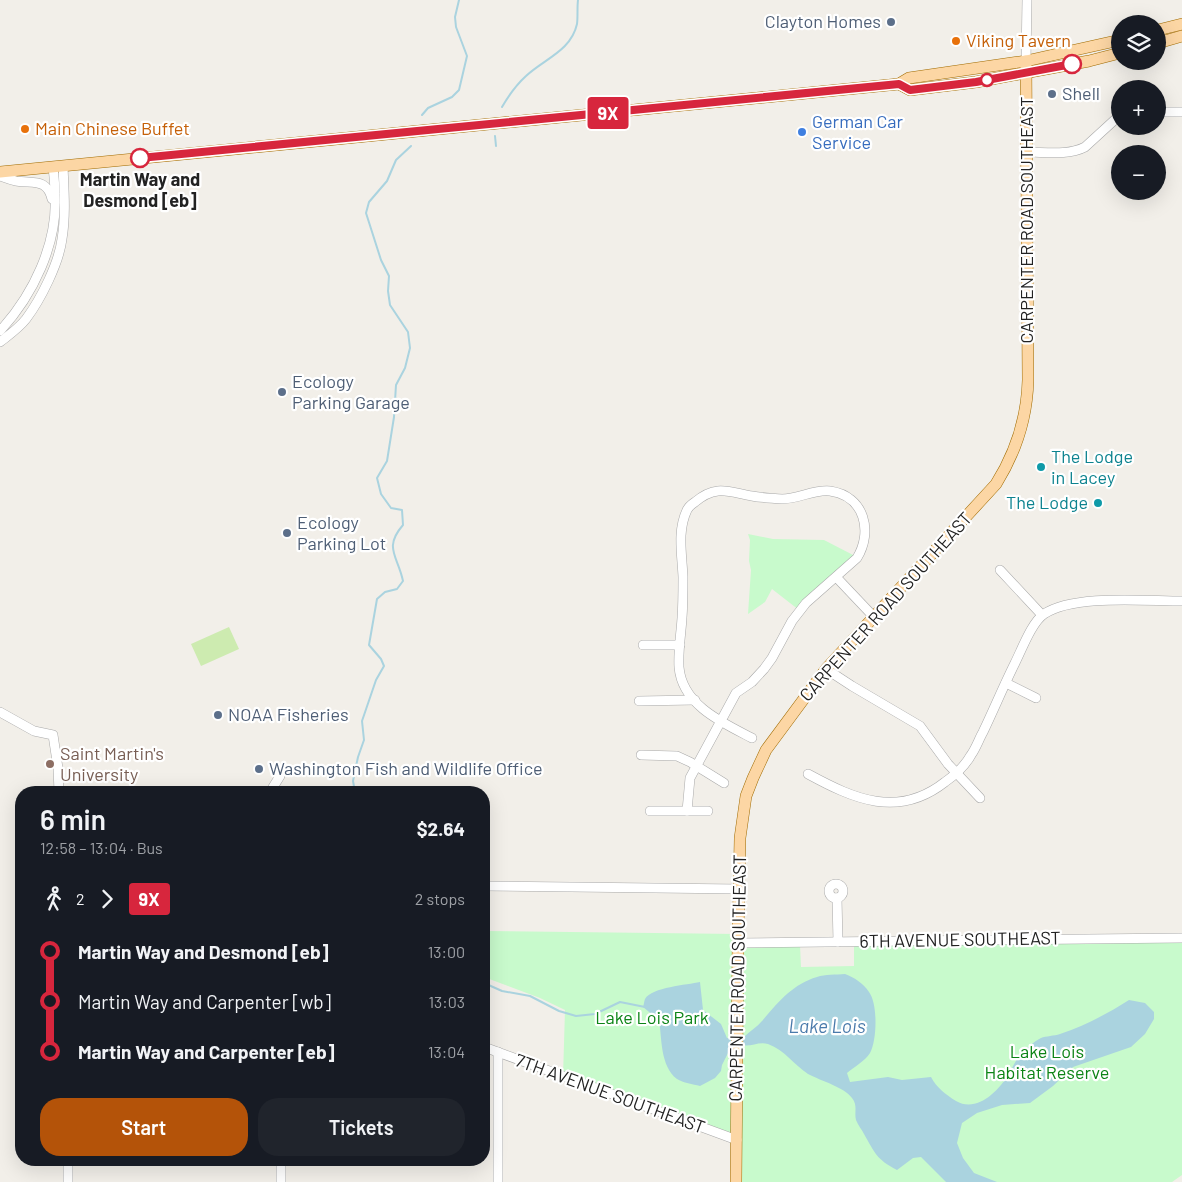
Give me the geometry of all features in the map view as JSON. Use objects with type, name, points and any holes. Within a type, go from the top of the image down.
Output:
[{"type":"main road","points":[[1166,28],[1182,24]]},
{"type":"main road","points":[[1166,41],[1182,36]]},
{"type":"main road","points":[[0,174],[58,166],[899,84],[909,78],[1026,61],[1111,42]]},
{"type":"main road","points":[[899,84],[910,90],[976,82],[1111,55]]},
{"type":"main road","name":"CARPENTER ROAD SOUTHEAST","points":[[736,1182],[740,838],[746,796],[757,766],[766,750],[826,669],[996,484],[1008,464],[1018,441],[1028,386],[1026,61]]},
{"type":"street","points":[[1026,0],[1026,61]]},
{"type":"street","points":[[1166,112],[1182,112]]},
{"type":"street","points":[[1026,152],[1080,150],[1111,123]]},
{"type":"street","points":[[0,331],[22,305],[41,269],[49,243],[55,209],[58,166]]},
{"type":"street","points":[[0,342],[14,332],[26,319],[37,302],[54,266],[62,240],[65,214],[58,166]]},
{"type":"street","points":[[0,174],[15,180],[42,183],[50,191],[55,209]]},
{"type":"street","points":[[687,811],[690,778],[697,767],[720,721],[736,693],[752,682],[772,658],[800,611],[812,597],[837,578],[863,550],[866,531],[862,513],[845,496],[830,491],[785,499],[766,498],[731,490],[716,491],[701,497],[688,508],[681,530],[683,576],[679,669],[686,687],[695,700],[709,714],[720,721],[752,738]]},
{"type":"street","points":[[1000,570],[1042,616]]},
{"type":"street","points":[[837,578],[873,616]]},
{"type":"street","points":[[808,774],[836,789],[868,801],[893,802],[917,800],[936,790],[957,773],[971,756],[1032,630],[1042,616],[1055,608],[1081,601],[1182,601]]},
{"type":"street","points":[[643,645],[680,644]]},
{"type":"street","points":[[826,669],[920,726],[933,746],[980,798]]},
{"type":"street","points":[[1006,683],[1036,698]]},
{"type":"street","points":[[639,701],[695,700]]},
{"type":"street","points":[[0,712],[34,731],[53,736],[59,786]]},
{"type":"street","points":[[641,755],[677,756],[724,783]]},
{"type":"street","points":[[274,786],[280,776]]},
{"type":"street","points":[[650,811],[708,811]]},
{"type":"street","points":[[490,886],[739,889]]},
{"type":"street","points":[[837,898],[838,942]]},
{"type":"street","name":"6TH AVENUE SOUTHEAST","points":[[738,943],[1182,938]]},
{"type":"street","name":"7TH AVENUE SOUTHEAST","points":[[490,1049],[737,1140]]},
{"type":"street","points":[[498,1052],[498,1182]]},
{"type":"street","points":[[68,1166],[68,1182]]},
{"type":"street","points":[[281,1166],[281,1182]]},
{"type":"green space","points":[[748,534],[773,539],[824,540],[857,557],[799,610],[772,589],[765,602],[748,614],[751,570]]},
{"type":"green space","points":[[229,627],[239,649],[201,666],[191,644]]},
{"type":"green space","name":"Lake Lois Habitat Reserve","points":[[490,931],[738,934],[740,945],[800,945],[801,967],[854,966],[854,944],[1182,942],[1182,1175],[1172,1182],[737,1182],[737,1141],[563,1077],[565,1010],[540,998],[490,979]]},
{"type":"water","name":"Lake Lois","points":[[845,974],[858,981],[867,989],[874,1005],[876,1022],[870,1053],[847,1073],[850,1082],[888,1077],[902,1080],[931,1077],[945,1093],[964,1104],[979,1103],[992,1094],[1004,1081],[1020,1055],[1041,1038],[1060,1034],[1078,1027],[1104,1015],[1129,1000],[1145,1003],[1154,1012],[1154,1019],[1145,1034],[1131,1047],[1073,1067],[1053,1086],[1030,1103],[1002,1105],[977,1113],[962,1123],[957,1143],[963,1158],[974,1173],[997,1182],[946,1182],[921,1157],[913,1158],[897,1170],[880,1159],[856,1120],[855,1103],[852,1098],[838,1087],[808,1074],[779,1050],[768,1044],[742,1045],[728,1053],[721,1071],[715,1078],[700,1086],[677,1079],[667,1067],[659,1020],[643,1007],[645,999],[655,992],[670,987],[700,982],[703,1010],[721,1024],[727,1038],[744,1037],[786,995],[801,984],[820,976]]},
{"type":"waterway","points":[[422,115],[428,108],[452,97],[459,90],[467,56],[456,27],[455,17],[459,0]]},
{"type":"waterway","points":[[502,107],[522,79],[556,54],[569,41],[577,24],[578,0]]},
{"type":"waterway","points":[[495,136],[496,146]]},
{"type":"waterway","points":[[354,786],[353,781],[358,757],[364,740],[362,721],[376,680],[384,666],[381,659],[369,645],[377,599],[385,592],[397,589],[403,581],[393,546],[397,533],[403,525],[402,510],[391,508],[381,494],[377,478],[387,461],[394,417],[396,385],[405,368],[410,348],[408,332],[390,305],[388,291],[389,276],[381,260],[366,213],[369,202],[387,181],[396,160],[411,146]]},
{"type":"waterway","points":[[490,986],[502,991],[530,996],[559,1011],[576,1016],[595,1014],[620,1002],[645,1007]]},
{"type":"bus line","name":"9X","points":[[140,158],[899,84],[910,90],[976,82],[1072,64]]},
{"type":"place","name":"Clayton Homes","points":[[891,22]]},
{"type":"place","name":"Viking Tavern","points":[[956,41]]},
{"type":"place","name":"Shell","points":[[1052,94]]},
{"type":"place","name":"Main Chinese Buffet","points":[[25,129]]},
{"type":"place","name":"German Car Service","points":[[802,132]]},
{"type":"place","name":"Martin Way and Desmond [eb]","points":[[140,158]]},
{"type":"place","name":"Ecology Parking Garage","points":[[282,392]]},
{"type":"place","name":"The Lodge in Lacey","points":[[1041,467]]},
{"type":"place","name":"The Lodge","points":[[1098,503]]},
{"type":"place","name":"Ecology Parking Lot","points":[[287,533]]},
{"type":"place","name":"NOAA Fisheries","points":[[218,715]]},
{"type":"place","name":"Saint Martin's University","points":[[50,764]]},
{"type":"place","name":"Washington Fish and Wildlife Office","points":[[259,769]]},
{"type":"park label","name":"Lake Lois Park","points":[[652,1018]]}]
